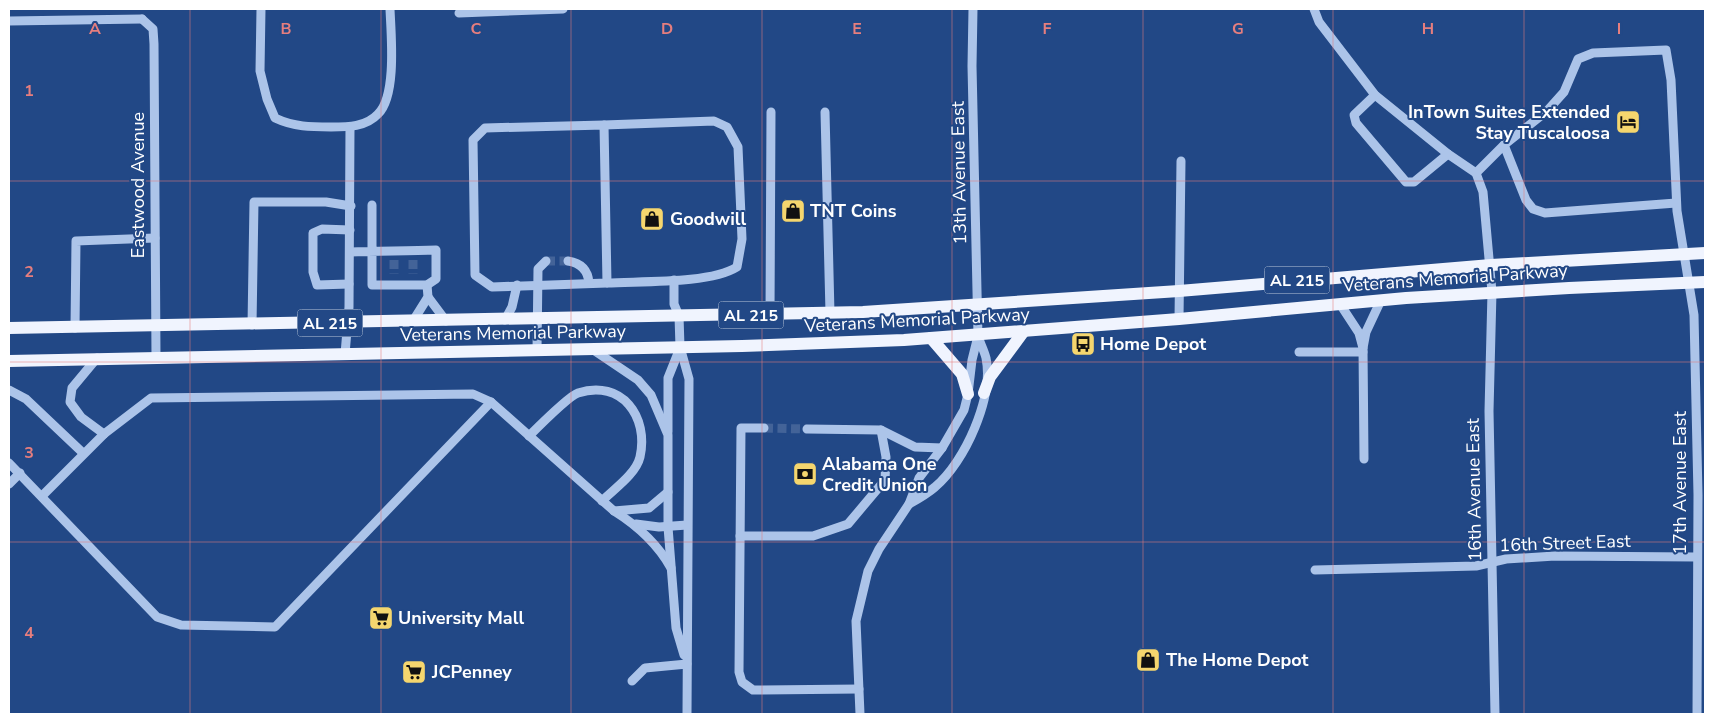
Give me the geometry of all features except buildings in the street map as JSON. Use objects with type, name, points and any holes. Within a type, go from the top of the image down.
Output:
[{"type":"main road","name":"Veterans Memorial Parkway","points":[[9,328],[155,327],[830,313],[1179,291],[1491,265],[1705,253]]},
{"type":"main road","name":"Veterans Memorial Parkway","points":[[9,361],[680,347],[978,336],[1381,300],[1492,292],[1705,282]]},
{"type":"main road","points":[[984,393],[990,377],[1024,332]]},
{"type":"main road","points":[[931,338],[962,374],[968,394]]},
{"type":"street","points":[[9,21],[142,19],[141,9]]},
{"type":"street","points":[[262,9],[260,71],[267,98],[275,118],[296,126],[350,127],[367,122],[379,114],[388,95],[391,67],[390,9]]},
{"type":"street","points":[[459,13],[563,9]]},
{"type":"street","name":"13th Avenue East","points":[[860,714],[856,621],[858,604],[868,571],[879,549],[909,504],[919,478],[942,448],[964,410],[978,336],[976,158],[972,66],[973,9]]},
{"type":"street","points":[[1314,9],[1319,22],[1375,95],[1448,154],[1476,173],[1504,145],[1526,200],[1533,209],[1545,212],[1676,203]]},
{"type":"street","name":"Eastwood Avenue","points":[[142,19],[153,29],[154,44],[156,357]]},
{"type":"street","name":"17th Avenue East","points":[[1504,145],[1547,111],[1564,92],[1578,59],[1593,53],[1666,50],[1671,80],[1676,203],[1694,315],[1697,714]]},
{"type":"street","points":[[1375,95],[1354,115],[1356,123],[1406,182],[1414,182],[1448,154]]},
{"type":"street","points":[[770,315],[771,112]]},
{"type":"street","points":[[825,112],[830,313]]},
{"type":"street","points":[[714,121],[727,128],[738,147],[742,239],[737,267],[726,274],[674,280],[492,287],[475,275],[473,140],[485,128],[714,121]]},
{"type":"street","points":[[604,124],[607,283]]},
{"type":"street","points":[[344,354],[348,322],[350,252],[350,127]]},
{"type":"street","points":[[1179,319],[1180,161]]},
{"type":"street","name":"16th Avenue East","points":[[1476,173],[1486,210],[1492,292],[1489,410],[1495,714]]},
{"type":"street","points":[[252,324],[254,202],[326,202],[350,206]]},
{"type":"street","points":[[350,252],[372,251],[413,256],[436,250],[436,279],[427,285],[372,286],[372,251],[372,205]]},
{"type":"street","points":[[349,284],[317,285],[313,272],[313,233],[322,229],[350,230]]},
{"type":"street","points":[[75,328],[76,241],[155,238]]},
{"type":"street","points":[[537,350],[538,269],[546,261]]},
{"type":"street","points":[[568,261],[577,262],[588,274],[589,283]]},
{"type":"street","points":[[394,274],[394,285]]},
{"type":"street","points":[[413,274],[413,285]]},
{"type":"street","points":[[674,280],[674,304],[679,316],[680,347],[689,379],[686,714]]},
{"type":"street","points":[[427,285],[428,297],[446,320]]},
{"type":"street","points":[[505,320],[512,307],[517,285]]},
{"type":"street","points":[[413,321],[428,297]]},
{"type":"street","points":[[1364,459],[1363,350],[1366,332],[1381,300]]},
{"type":"street","points":[[1340,304],[1359,333],[1363,350]]},
{"type":"street","name":"13th Avenue East","points":[[909,504],[937,486],[959,458],[976,428],[984,393],[986,359],[978,336]]},
{"type":"street","points":[[680,347],[668,378],[668,526],[676,628],[687,664]]},
{"type":"street","points":[[590,348],[638,380],[651,395],[668,435]]},
{"type":"street","points":[[1299,352],[1363,350]]},
{"type":"street","points":[[96,358],[72,388],[70,402],[81,417],[104,434]]},
{"type":"street","points":[[9,390],[26,399],[83,453]]},
{"type":"street","points":[[529,436],[577,393],[595,391],[617,394],[633,407],[641,424],[640,458],[633,470],[602,501]]},
{"type":"street","points":[[42,496],[104,434],[151,398],[473,394],[491,402],[602,501],[634,524],[663,554],[671,568]]},
{"type":"street","points":[[9,462],[157,617],[182,625],[275,627],[491,402]]},
{"type":"street","points":[[764,428],[741,428],[738,672],[742,682],[753,690],[859,689]]},
{"type":"street","points":[[807,429],[881,430],[915,447],[942,448]]},
{"type":"street","points":[[740,536],[813,536],[848,524],[885,480],[886,457],[881,430]]},
{"type":"street","points":[[9,484],[20,473]]},
{"type":"street","points":[[614,511],[650,508],[668,492]]},
{"type":"street","points":[[634,524],[668,526],[687,524]]},
{"type":"street","name":"16th Street East","points":[[1315,570],[1476,566],[1506,559],[1554,556],[1696,557]]},
{"type":"street","points":[[632,681],[645,668],[687,664]]},
{"type":"tunnel","points":[[394,260],[394,274]]},
{"type":"tunnel","points":[[413,260],[413,274]]},
{"type":"tunnel","points":[[546,261],[568,261]]},
{"type":"tunnel","points":[[764,428],[807,429]]},
{"type":"place","name":"InTown Suites Extended Stay Tuscaloosa","points":[[1628,122]]},
{"type":"place","name":"TNT Coins","points":[[793,211]]},
{"type":"place","name":"Goodwill","points":[[652,219]]},
{"type":"place","name":"Home Depot","points":[[1083,344]]},
{"type":"place","name":"Alabama One Credit Union","points":[[805,474]]},
{"type":"place","name":"University Mall","points":[[381,618]]},
{"type":"place","name":"The Home Depot","points":[[1148,660]]},
{"type":"place","name":"JCPenney","points":[[414,672]]}]
